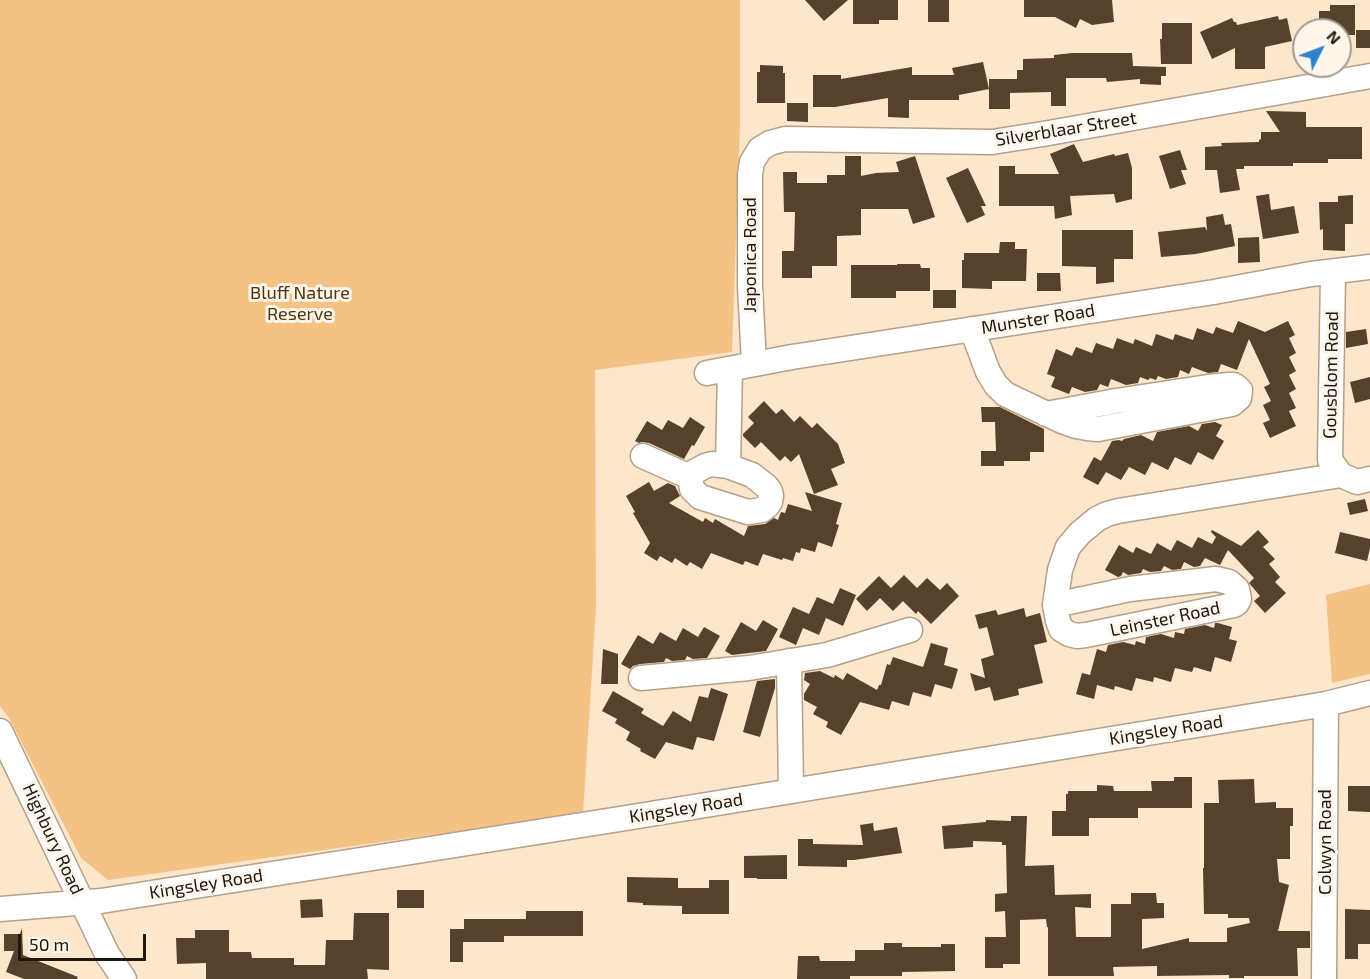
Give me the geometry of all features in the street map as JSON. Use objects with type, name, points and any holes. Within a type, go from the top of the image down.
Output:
[{"type":"street","name":"Silverblaar Street","points":[[760,149],[770,143],[785,139],[992,141],[1370,76]]},
{"type":"street","name":"Japonica Road","points":[[754,364],[751,337],[750,174],[752,162],[760,149]]},
{"type":"street","name":"Munster Road","points":[[728,466],[718,371],[803,355],[1214,292],[1311,274],[1370,267]]},
{"type":"street","name":"Gousblom Road","points":[[1333,273],[1330,460],[1341,475]]},
{"type":"street","points":[[972,329],[988,372],[1005,394],[1046,414],[1087,429],[1098,429],[1232,404],[1239,398],[1240,390],[1234,385],[1221,386],[1046,414]]},
{"type":"street","points":[[643,456],[690,477]]},
{"type":"street","points":[[712,464],[728,466],[752,476],[770,491],[770,502],[762,510],[748,512],[700,497],[692,489],[690,477],[694,472],[712,464]]},
{"type":"street","name":"Leinster Road","points":[[1055,605],[1130,589],[1216,579],[1234,585],[1239,595],[1234,605],[1077,636],[1061,629],[1055,605],[1060,570],[1068,547],[1080,532],[1107,514],[1341,475],[1357,482],[1370,479]]},
{"type":"street","points":[[641,678],[749,668],[827,655],[910,630]]},
{"type":"street","points":[[789,661],[791,790]]},
{"type":"street","name":"Kingsley Road","points":[[0,909],[101,901],[1326,704],[1370,693]]},
{"type":"street","name":"Colwyn Road","points":[[1324,979],[1326,704]]},
{"type":"street","name":"Highbury Road","points":[[0,730],[107,954],[123,979]]},
{"type":"green space","name":"Bluff Nature Reserve","points":[[0,0],[740,0],[740,125],[732,352],[595,370],[596,608],[583,814],[108,880],[81,858],[9,718],[0,706]]},
{"type":"green space","points":[[1370,584],[1370,674],[1332,683],[1326,595]]},
{"type":"building","points":[[805,0],[848,0],[824,21]]},
{"type":"building","points":[[853,0],[898,0],[898,20],[879,20],[879,24],[853,24]]},
{"type":"building","points":[[928,0],[949,0],[949,22],[928,22]]},
{"type":"building","points":[[1024,0],[1112,0],[1114,22],[1092,25],[1080,19],[1076,28],[1055,17],[1024,17]]},
{"type":"building","points":[[1330,5],[1355,5],[1355,35],[1352,35],[1352,18],[1319,18],[1319,11],[1330,11]]},
{"type":"building","points":[[1278,16],[1279,20],[1287,18],[1292,41],[1265,47],[1265,69],[1235,69],[1235,48],[1212,59],[1200,32],[1232,18],[1237,25]]},
{"type":"building","points":[[1162,23],[1192,23],[1192,64],[1161,64]]},
{"type":"building","points":[[1356,30],[1370,30],[1370,48],[1356,48]]},
{"type":"building","points":[[1132,53],[1133,66],[1166,67],[1166,76],[1161,76],[1161,85],[1140,84],[1140,79],[1107,82],[1106,78],[1066,78],[1066,106],[1051,106],[1051,92],[1010,93],[1010,109],[989,109],[989,79],[1017,79],[1017,70],[1023,70],[1023,59],[1054,58],[1054,55]]},
{"type":"building","points":[[983,62],[989,89],[959,95],[959,100],[909,100],[909,118],[888,117],[888,98],[835,107],[813,107],[813,75],[841,75],[841,79],[912,67],[912,75],[954,75],[952,68]]},
{"type":"building","points":[[760,65],[783,66],[785,103],[757,103],[757,72],[760,72]]},
{"type":"building","points":[[787,103],[808,103],[808,122],[787,121]]},
{"type":"building","points":[[1266,111],[1306,112],[1306,127],[1362,127],[1362,159],[1328,159],[1328,163],[1293,163],[1293,166],[1244,166],[1244,169],[1236,169],[1240,190],[1220,193],[1217,170],[1205,170],[1205,147],[1222,146],[1221,143],[1259,142],[1261,132],[1280,132]]},
{"type":"building","points":[[1074,144],[1083,162],[1128,153],[1132,168],[1132,199],[1116,203],[1114,194],[1070,196],[1072,215],[1055,219],[1054,206],[999,206],[999,166],[1015,166],[1015,174],[1059,174],[1050,154]]},
{"type":"building","points":[[1180,150],[1187,170],[1181,170],[1186,184],[1170,189],[1159,156]]},
{"type":"building","points":[[845,156],[861,156],[861,176],[899,172],[896,162],[915,156],[935,217],[913,224],[908,209],[861,209],[861,235],[837,236],[837,266],[812,266],[812,278],[782,278],[782,251],[794,251],[795,212],[784,212],[783,172],[797,172],[797,183],[827,183],[827,175],[845,175]]},
{"type":"building","points":[[968,168],[986,206],[981,206],[985,215],[967,223],[946,178]]},
{"type":"building","points":[[1269,194],[1271,210],[1294,206],[1299,233],[1263,239],[1256,196]]},
{"type":"building","points":[[1353,195],[1353,224],[1345,224],[1345,251],[1323,250],[1319,202],[1338,202],[1338,196]]},
{"type":"building","points":[[1223,214],[1225,225],[1231,224],[1235,246],[1196,254],[1161,257],[1158,232],[1205,227],[1207,231],[1206,217]]},
{"type":"building","points":[[1062,230],[1133,230],[1133,259],[1114,259],[1114,282],[1096,284],[1096,267],[1062,266]]},
{"type":"building","points":[[1259,237],[1260,262],[1238,263],[1238,238]]},
{"type":"building","points":[[1000,242],[1015,242],[1015,249],[1027,249],[1026,281],[992,281],[992,289],[962,288],[964,253],[999,253]]},
{"type":"building","points":[[920,264],[921,268],[930,268],[930,291],[896,291],[896,298],[851,298],[851,265]]},
{"type":"building","points":[[1037,273],[1060,273],[1061,291],[1037,291]]},
{"type":"building","points":[[933,290],[956,290],[956,308],[933,308]]},
{"type":"building","points":[[1238,321],[1265,332],[1288,321],[1295,335],[1289,338],[1296,353],[1289,357],[1296,371],[1289,375],[1296,389],[1289,393],[1296,408],[1289,411],[1296,426],[1270,438],[1263,423],[1270,420],[1263,405],[1271,401],[1264,387],[1270,384],[1249,339],[1237,370],[1221,364],[1218,372],[1208,373],[1192,367],[1189,374],[1180,370],[1178,377],[1166,379],[1158,376],[1156,380],[1150,378],[1148,380],[1140,377],[1138,383],[1126,385],[1111,379],[1108,387],[1100,384],[1097,390],[1085,392],[1072,387],[1069,394],[1051,387],[1055,377],[1047,374],[1056,349],[1072,356],[1076,347],[1092,353],[1096,343],[1113,349],[1117,338],[1133,344],[1135,339],[1152,346],[1156,334],[1173,340],[1175,334],[1193,340],[1197,328],[1213,334],[1216,327],[1233,333]]},
{"type":"building","points":[[1366,329],[1368,344],[1346,348],[1346,332]]},
{"type":"building","points":[[1370,377],[1370,399],[1355,403],[1350,382]]},
{"type":"building","points":[[764,401],[776,414],[782,409],[794,422],[800,416],[812,428],[817,423],[838,444],[845,463],[831,469],[838,485],[814,494],[799,454],[791,462],[785,456],[780,461],[761,442],[755,448],[743,436],[754,423],[748,417]]},
{"type":"building","points":[[981,407],[1000,407],[1044,429],[1044,452],[1030,452],[1030,461],[1004,461],[1004,466],[981,466],[981,451],[996,451],[995,422],[982,422]]},
{"type":"building","points":[[690,417],[705,427],[684,459],[649,443],[635,441],[647,421],[662,430],[668,420],[683,428]]},
{"type":"building","points":[[1215,422],[1222,425],[1216,436],[1224,441],[1213,460],[1198,452],[1191,465],[1175,457],[1168,470],[1152,462],[1145,475],[1129,467],[1121,480],[1106,472],[1098,485],[1083,477],[1094,457],[1101,461],[1112,441],[1122,441],[1141,435],[1153,441],[1157,432],[1189,426],[1198,431],[1202,424]]},
{"type":"building","points":[[649,482],[654,491],[668,483],[675,486],[680,496],[669,503],[703,522],[705,518],[713,523],[715,519],[744,536],[748,526],[765,524],[774,518],[778,520],[781,512],[785,513],[788,504],[812,511],[805,492],[842,503],[836,524],[839,525],[832,547],[818,542],[815,552],[801,548],[800,553],[796,552],[793,561],[763,554],[758,566],[745,561],[743,565],[711,553],[702,569],[690,562],[687,566],[675,558],[672,563],[660,556],[657,561],[644,553],[650,543],[626,496]]},
{"type":"building","points":[[1365,499],[1368,511],[1350,515],[1347,503]]},
{"type":"building","points":[[1212,530],[1241,546],[1258,530],[1269,542],[1263,547],[1275,559],[1269,564],[1280,577],[1275,582],[1286,593],[1265,613],[1254,601],[1260,596],[1249,583],[1254,578],[1228,550],[1220,565],[1205,558],[1200,566],[1194,567],[1184,562],[1181,569],[1172,570],[1164,566],[1161,571],[1150,572],[1143,569],[1141,573],[1128,575],[1123,572],[1118,577],[1105,570],[1119,545],[1133,553],[1136,547],[1151,554],[1157,543],[1171,551],[1177,540],[1192,548],[1198,537],[1212,544],[1216,537],[1211,532]]},
{"type":"building","points":[[1340,532],[1370,539],[1367,561],[1335,553]]},
{"type":"building","points":[[904,575],[917,588],[927,578],[940,590],[947,583],[959,596],[931,624],[903,601],[893,611],[880,598],[867,611],[856,599],[879,576],[891,588]]},
{"type":"building","points":[[840,588],[856,595],[843,626],[826,618],[819,635],[803,628],[796,645],[779,637],[793,607],[809,614],[817,597],[833,604]]},
{"type":"building","points":[[1024,608],[1026,617],[1040,613],[1047,642],[1034,645],[1043,683],[1018,689],[1019,695],[994,701],[990,687],[975,691],[970,673],[985,678],[981,659],[994,655],[987,627],[979,629],[975,615],[996,610],[998,615]]},
{"type":"building","points":[[763,620],[778,629],[766,651],[732,655],[725,651],[741,622],[756,631]]},
{"type":"building","points":[[1215,623],[1232,627],[1229,639],[1237,641],[1231,662],[1215,657],[1211,672],[1194,667],[1192,672],[1175,668],[1171,682],[1154,677],[1153,682],[1136,678],[1132,691],[1115,686],[1114,690],[1097,685],[1094,699],[1076,694],[1082,673],[1090,675],[1097,649],[1106,652],[1108,645],[1123,642],[1135,645],[1136,641],[1145,644],[1146,637],[1161,634],[1174,638],[1175,632],[1184,634],[1185,629],[1205,625],[1214,628]]},
{"type":"building","points":[[704,627],[720,636],[707,658],[693,659],[687,656],[685,660],[672,661],[666,658],[664,662],[640,664],[630,669],[621,664],[638,635],[653,644],[660,632],[676,641],[683,628],[698,637]]},
{"type":"building","points":[[931,643],[948,648],[944,665],[958,669],[952,689],[935,684],[931,697],[913,692],[909,706],[892,701],[889,710],[860,702],[841,735],[826,727],[828,722],[813,714],[817,707],[804,700],[804,694],[810,684],[804,680],[805,673],[820,671],[843,680],[847,673],[877,690],[881,685],[887,664],[890,665],[893,657],[923,667]]},
{"type":"building","points":[[603,649],[618,654],[618,684],[601,684]]},
{"type":"building","points":[[775,679],[775,688],[760,737],[743,732],[757,681]]},
{"type":"building","points":[[711,688],[728,694],[714,741],[697,737],[693,750],[666,742],[655,759],[626,740],[630,732],[615,723],[617,719],[602,711],[613,691],[644,709],[641,713],[663,726],[673,711],[691,722],[699,696],[708,698]]},
{"type":"building","points":[[1174,777],[1192,777],[1192,808],[1138,808],[1138,818],[1089,818],[1089,836],[1052,836],[1052,811],[1066,811],[1068,791],[1097,791],[1097,785],[1113,786],[1114,791],[1152,791],[1151,781],[1174,781]]},
{"type":"building","points":[[1254,779],[1255,803],[1276,802],[1276,808],[1293,808],[1293,826],[1290,826],[1290,859],[1277,859],[1279,882],[1289,885],[1278,931],[1310,931],[1310,948],[1297,948],[1298,976],[1229,978],[1229,975],[1157,976],[1157,966],[1113,967],[1114,976],[1048,976],[1046,919],[1020,920],[1020,964],[1003,964],[1003,968],[985,968],[985,937],[1006,937],[1005,911],[995,912],[995,894],[1007,893],[1006,845],[1002,845],[1002,842],[973,841],[973,847],[944,849],[942,826],[986,822],[986,820],[1011,821],[1011,816],[1027,816],[1025,866],[1054,865],[1055,895],[1091,894],[1091,908],[1075,907],[1076,937],[1111,937],[1111,904],[1131,904],[1131,893],[1156,893],[1157,903],[1164,903],[1164,918],[1142,919],[1142,949],[1189,938],[1189,942],[1227,942],[1227,928],[1250,923],[1249,918],[1228,918],[1228,914],[1204,914],[1204,803],[1219,803],[1218,780]]},
{"type":"building","points":[[1348,786],[1370,786],[1370,812],[1348,811]]},
{"type":"building","points":[[873,823],[874,831],[897,827],[902,853],[847,860],[847,867],[798,866],[798,839],[813,839],[813,844],[863,845],[860,825]]},
{"type":"building","points":[[787,855],[787,879],[744,878],[744,856]]},
{"type":"building","points":[[627,877],[678,878],[678,888],[709,888],[709,880],[729,880],[729,914],[682,914],[682,906],[643,905],[643,903],[627,902]]},
{"type":"building","points":[[397,890],[424,890],[424,908],[397,908]]},
{"type":"building","points":[[322,899],[323,917],[301,918],[300,900]]},
{"type":"building","points":[[1345,909],[1370,910],[1370,944],[1358,944],[1358,959],[1345,959]]},
{"type":"building","points":[[526,911],[583,911],[583,936],[504,936],[504,942],[463,942],[463,962],[450,962],[450,929],[464,929],[464,919],[526,919]]},
{"type":"building","points":[[354,913],[389,913],[389,970],[367,969],[368,979],[206,979],[206,963],[177,964],[176,938],[195,938],[195,930],[229,930],[229,952],[251,952],[252,958],[294,958],[294,965],[325,965],[326,940],[353,940]]},
{"type":"building","points":[[22,928],[23,955],[78,977],[77,979],[24,979],[6,972],[14,951],[4,951],[4,934],[20,934]]},
{"type":"building","points":[[884,943],[902,943],[902,947],[941,947],[941,944],[955,944],[955,971],[902,972],[902,976],[850,976],[850,979],[797,979],[798,956],[819,956],[820,961],[855,961],[855,950],[884,950]]}]
